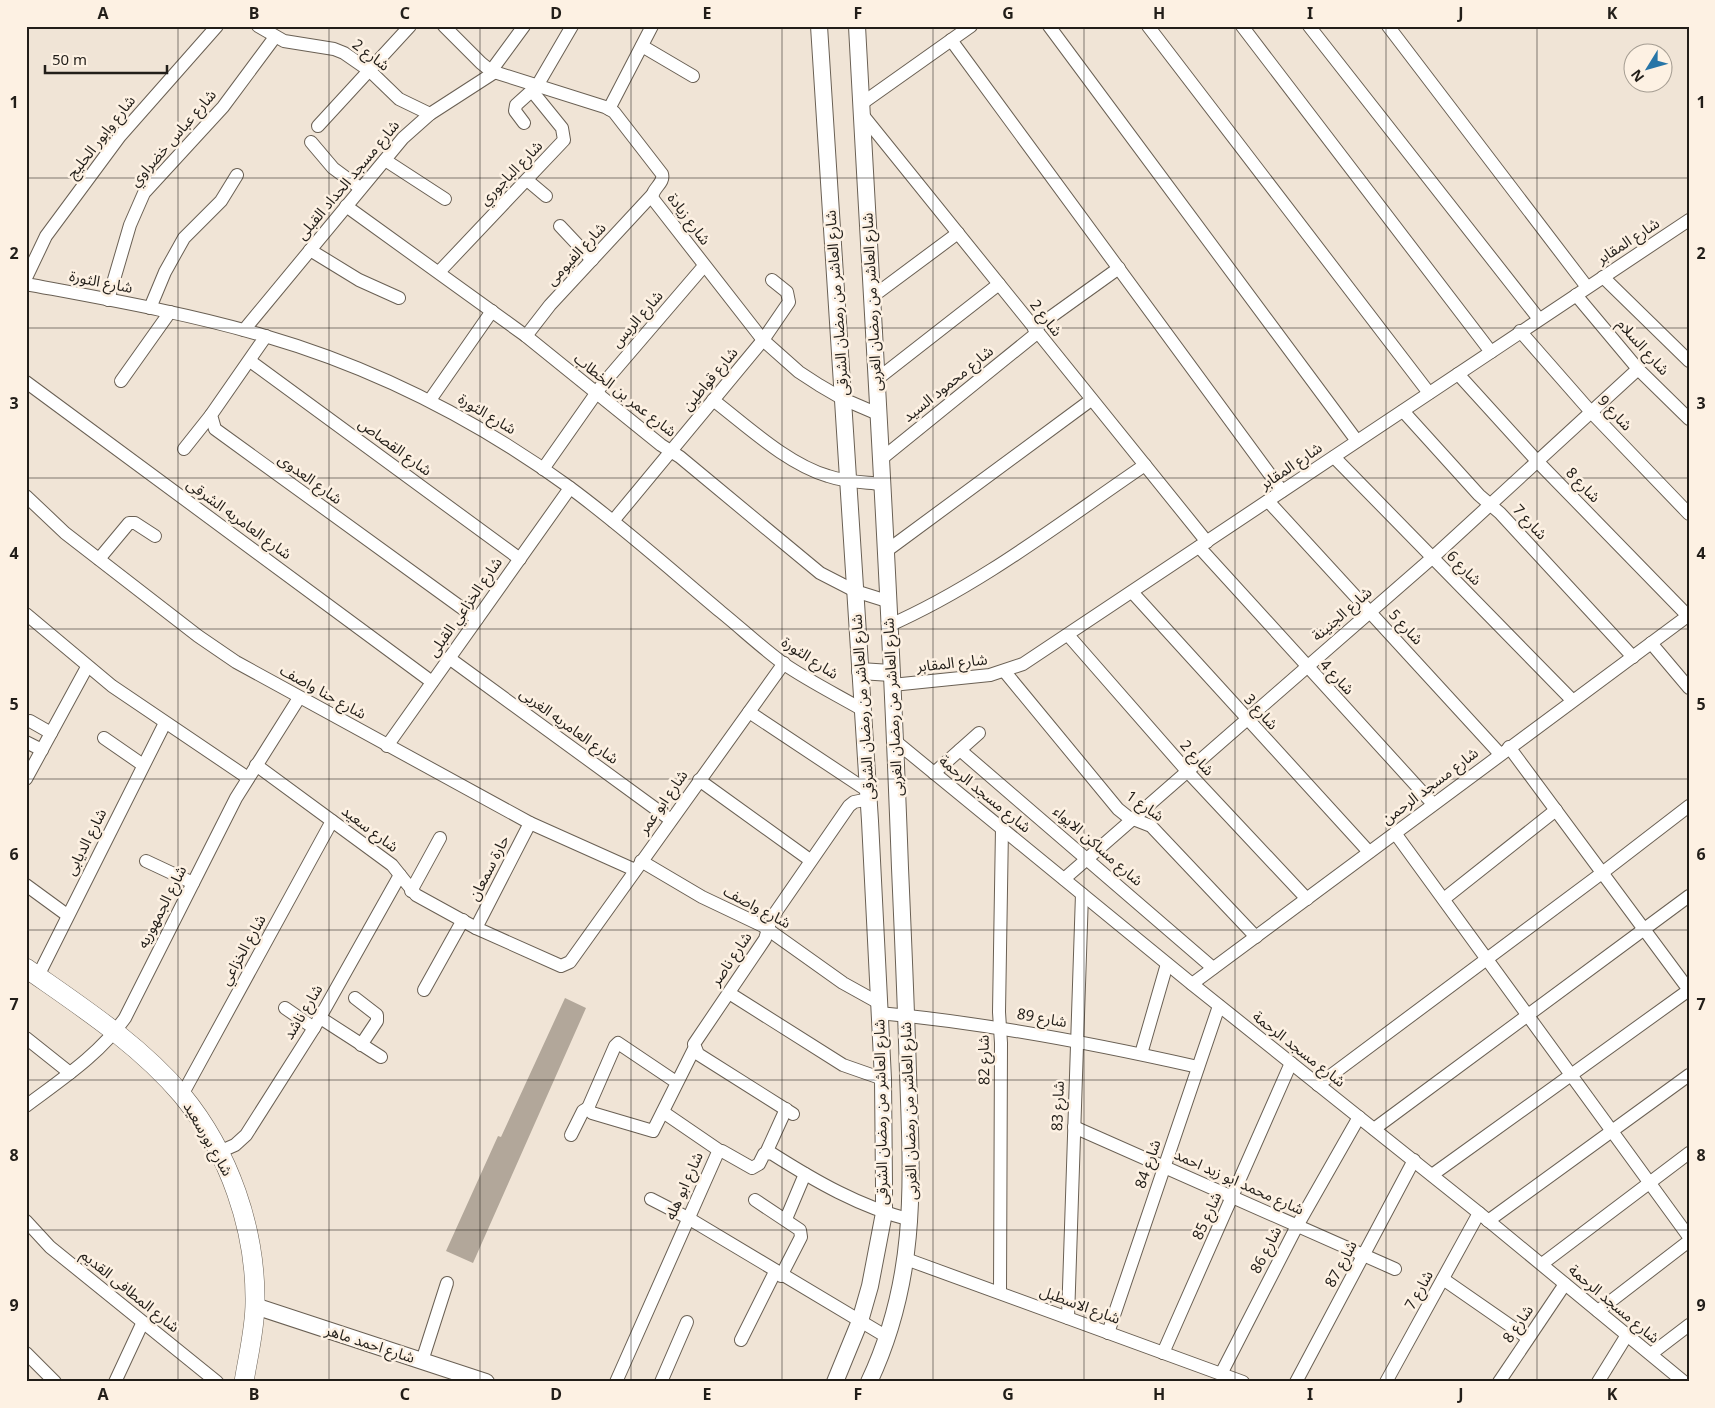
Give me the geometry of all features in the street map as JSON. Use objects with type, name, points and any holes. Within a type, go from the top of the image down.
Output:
[{"type":"main road","name":"شارع بورسعيد","points":[[32,972],[115,1032],[182,1095],[219,1152],[243,1213],[255,1277],[255,1306],[244,1382]]},
{"type":"street","name":"شارع وابور الحليج","points":[[26,278],[46,236],[120,136],[217,26]]},
{"type":"street","name":"شارع 2","points":[[258,26],[284,41],[339,51],[370,71],[399,99],[430,114]]},
{"type":"street","name":"شارع زيادة","points":[[444,26],[481,63],[493,71],[535,88],[609,109],[618,116],[662,174],[663,180],[652,195],[704,266],[763,340],[799,372],[843,399],[878,414]]},
{"type":"street","points":[[493,71],[524,26]]},
{"type":"street","points":[[524,123],[515,108],[535,88],[572,26]]},
{"type":"street","points":[[609,109],[652,26]]},
{"type":"street","name":"شارع العاشر من رمضان الشرقى","points":[[819,26],[870,821],[882,1079],[884,1213],[870,1286],[860,1321],[835,1382]]},
{"type":"street","name":"شارع العاشر من رمضان الغربى","points":[[856,26],[872,297],[898,820],[912,1190],[911,1220],[906,1259],[887,1338],[869,1382]]},
{"type":"street","points":[[861,109],[972,26]]},
{"type":"street","points":[[1049,26],[1357,441]]},
{"type":"street","points":[[1148,26],[1429,393]]},
{"type":"street","points":[[1242,26],[1490,352]]},
{"type":"street","points":[[1309,26],[1539,319]]},
{"type":"street","points":[[1388,26],[1587,287]]},
{"type":"street","points":[[318,126],[370,71],[406,28]]},
{"type":"street","name":"شارع عباس خضراوي","points":[[108,300],[136,208],[144,194],[222,107],[275,37]]},
{"type":"street","points":[[951,40],[1282,491]]},
{"type":"street","points":[[642,46],[693,76]]},
{"type":"street","name":"شارع مسجد الحداد القبلى","points":[[244,330],[360,188],[412,130],[430,114],[493,71]]},
{"type":"street","name":"شارع الباجوري","points":[[438,272],[561,144],[565,136],[562,128],[535,88]]},
{"type":"street","name":"شارع 2","points":[[861,109],[1091,400],[1145,465],[1203,544]]},
{"type":"street","points":[[311,142],[333,168],[360,188]]},
{"type":"street","points":[[385,160],[445,198]]},
{"type":"street","points":[[150,308],[169,263],[184,238],[217,205],[238,175]]},
{"type":"street","points":[[527,180],[546,196]]},
{"type":"street","name":"شارع الفيومى","points":[[526,336],[550,304],[652,195]]},
{"type":"street","name":"شارع عمر بن الخطاب","points":[[346,206],[526,336],[805,562],[855,591],[887,602]]},
{"type":"street","name":"شارع المقابر","points":[[891,679],[974,678],[1005,672],[1023,664],[1689,220]]},
{"type":"street","points":[[560,226],[592,260]]},
{"type":"street","points":[[872,297],[958,233]]},
{"type":"street","points":[[310,250],[359,280],[399,298]]},
{"type":"street","name":"شارع الريس","points":[[543,469],[596,393],[704,266]]},
{"type":"street","name":"شارع محمود السيد","points":[[880,460],[1036,331],[1119,268]]},
{"type":"street","points":[[1603,277],[1689,361]]},
{"type":"street","name":"شارع قواطين","points":[[613,521],[763,340],[790,299],[787,292],[772,280]]},
{"type":"street","name":"شارع الثورة","points":[[26,284],[170,312],[266,336],[349,365],[430,400],[543,469],[570,488],[613,521],[784,663],[863,710]]},
{"type":"street","points":[[876,380],[999,284]]},
{"type":"street","name":"شارع السلام","points":[[1576,295],[1638,369],[1689,419]]},
{"type":"street","points":[[430,400],[492,311]]},
{"type":"street","points":[[121,381],[170,312]]},
{"type":"street","name":"شارع 9","points":[[1520,332],[1591,412],[1689,514]]},
{"type":"street","points":[[184,449],[211,415],[266,336]]},
{"type":"street","name":"شارع القصاص","points":[[250,361],[520,559]]},
{"type":"street","name":"شارع الجنينة","points":[[1064,879],[1432,558],[1638,369]]},
{"type":"street","name":"شارع 8","points":[[1458,374],[1537,461],[1688,616]]},
{"type":"street","name":"شارع العامريه الشرقى","points":[[26,382],[432,682]]},
{"type":"street","points":[[713,400],[795,461],[816,472],[848,481],[881,484]]},
{"type":"street","points":[[885,552],[1091,400]]},
{"type":"street","name":"شارع 7","points":[[1402,411],[1633,656]]},
{"type":"street","name":"شارع العدوى","points":[[211,415],[212,424],[218,432],[477,620]]},
{"type":"street","name":"شارع 6","points":[[1334,457],[1572,700]]},
{"type":"street","points":[[888,626],[928,609],[974,582],[1145,465]]},
{"type":"street","name":"شارع الخزاعي القبلى","points":[[387,746],[570,488]]},
{"type":"street","name":"شارع حنا واصف","points":[[26,496],[66,533],[217,650],[299,698],[530,822],[638,866]]},
{"type":"street","name":"شارع 5","points":[[1268,501],[1370,612],[1505,750],[1556,810],[1689,990]]},
{"type":"street","points":[[99,559],[129,524],[135,523],[155,536]]},
{"type":"street","name":"شارع 4","points":[[1203,544],[1306,666],[1432,804]]},
{"type":"street","name":"شارع 3","points":[[1132,592],[1246,720],[1369,852]]},
{"type":"street","points":[[26,614],[87,667],[165,723],[248,778]]},
{"type":"street","name":"شارع مسجد الرحمن","points":[[1192,984],[1572,700],[1688,616]]},
{"type":"street","name":"شارع 2","points":[[1068,635],[1187,771],[1307,899]]},
{"type":"street","points":[[1651,643],[1689,688]]},
{"type":"street","name":"شارع العامريه الغربى","points":[[449,658],[671,820]]},
{"type":"street","name":"شارع ابو عمر","points":[[570,962],[784,663]]},
{"type":"street","points":[[26,779],[87,667]]},
{"type":"street","points":[[860,671],[891,679]]},
{"type":"street","name":"شارع 1","points":[[1005,672],[1118,809],[1151,826],[1256,936]]},
{"type":"street","name":"شارع الجمهوريه","points":[[26,1106],[86,1061],[115,1032],[125,1018],[248,778],[299,698]]},
{"type":"street","points":[[749,712],[868,794]]},
{"type":"street","points":[[30,721],[51,733]]},
{"type":"street","name":"شارع الديابى","points":[[32,972],[67,915],[165,723]]},
{"type":"street","points":[[934,773],[979,733]]},
{"type":"street","points":[[104,738],[143,765]]},
{"type":"street","name":"شارع مسجد الرحمة","points":[[894,741],[1219,1006],[1414,1160],[1684,1382]]},
{"type":"street","points":[[26,742],[42,750]]},
{"type":"street","name":"شارع مساكن الايواء","points":[[960,750],[1088,858],[1213,968]]},
{"type":"street","name":"شارع سعيد","points":[[256,765],[392,865],[410,890],[476,928],[556,965],[561,966],[570,962]]},
{"type":"street","points":[[699,780],[810,860]]},
{"type":"street","name":"شارع ناصر","points":[[588,1108],[592,1113],[651,1131],[656,1128],[676,1082],[694,1049],[695,1040],[765,939],[771,919],[849,806],[868,794]]},
{"type":"street","points":[[1318,1085],[1689,806]]},
{"type":"street","points":[[1445,898],[1556,810]]},
{"type":"street","points":[[870,821],[898,820]]},
{"type":"street","name":"شارع الخزاعي","points":[[182,1095],[332,821]]},
{"type":"street","name":"حارة سمعان","points":[[476,928],[530,822]]},
{"type":"street","name":"شارع 82","points":[[1000,1292],[1002,828]]},
{"type":"street","points":[[1395,833],[1445,898],[1527,1016],[1689,1237]]},
{"type":"street","points":[[410,890],[440,838]]},
{"type":"street","points":[[146,861],[193,883]]},
{"type":"street","name":"شارع واصف","points":[[638,866],[768,929],[879,1008]]},
{"type":"street","name":"شارع ناشد","points":[[219,1152],[235,1145],[246,1135],[316,1022],[400,875]]},
{"type":"street","points":[[26,886],[67,915]]},
{"type":"street","name":"شارع 83","points":[[1068,1318],[1082,894]]},
{"type":"street","points":[[1374,1129],[1689,896]]},
{"type":"street","points":[[424,990],[463,920]]},
{"type":"street","points":[[1141,1054],[1167,964]]},
{"type":"street","points":[[1432,1175],[1689,990]]},
{"type":"street","points":[[728,992],[843,1065],[882,1079]]},
{"type":"street","points":[[355,998],[375,1012],[378,1018],[361,1045]]},
{"type":"street","name":"شارع 84","points":[[1108,1333],[1219,1006]]},
{"type":"street","points":[[285,1008],[316,1022],[381,1057]]},
{"type":"street","name":"شارع 89","points":[[879,1008],[906,1015],[1000,1027],[1076,1040],[1198,1067]]},
{"type":"street","points":[[26,1038],[70,1073]]},
{"type":"street","points":[[571,1135],[582,1113],[588,1108],[618,1043],[676,1082]]},
{"type":"street","points":[[694,1049],[698,1054],[790,1112],[766,1153],[771,1153],[846,1197],[884,1213],[911,1220]]},
{"type":"street","name":"شارع 85","points":[[1164,1353],[1291,1063]]},
{"type":"street","points":[[1484,1217],[1611,1131],[1689,1075]]},
{"type":"street","points":[[662,1112],[720,1151]]},
{"type":"street","name":"شارع 86","points":[[1221,1374],[1297,1226],[1359,1117]]},
{"type":"street","name":"شارع محمد ابو زيد احمد","points":[[1074,1126],[1394,1268]]},
{"type":"street","name":"شارع ابو هله","points":[[616,1382],[716,1154],[720,1151],[752,1168],[759,1164],[766,1153]]},
{"type":"street","points":[[1542,1264],[1689,1154]]},
{"type":"street","name":"شارع 87","points":[[1296,1382],[1414,1160]]},
{"type":"street","points":[[786,1219],[805,1174]]},
{"type":"street","points":[[651,1199],[688,1218],[887,1338]]},
{"type":"street","points":[[741,1340],[801,1234],[798,1227],[755,1200]]},
{"type":"street","name":"شارع 7","points":[[1386,1382],[1443,1278],[1484,1217]]},
{"type":"street","name":"شارع المطافى القديم","points":[[26,1221],[50,1247],[142,1324],[217,1382]]},
{"type":"street","points":[[1598,1311],[1689,1241]]},
{"type":"street","name":"شارع الاسطبل","points":[[906,1259],[1243,1382]]},
{"type":"street","points":[[1443,1278],[1528,1338]]},
{"type":"street","points":[[422,1361],[447,1282]]},
{"type":"street","name":"شارع 8","points":[[1499,1382],[1565,1284]]},
{"type":"street","name":"شارع احمد ماهر","points":[[255,1306],[486,1382]]},
{"type":"street","points":[[661,1382],[686,1322]]},
{"type":"street","points":[[115,1382],[142,1324]]},
{"type":"street","points":[[1650,1354],[1689,1325]]},
{"type":"street","points":[[1598,1382],[1627,1335]]},
{"type":"street","points":[[26,1353],[55,1382]]},
{"type":"building","points":[[565,998],[586,1008],[473,1263],[446,1251],[498,1136],[501,1137]]}]
